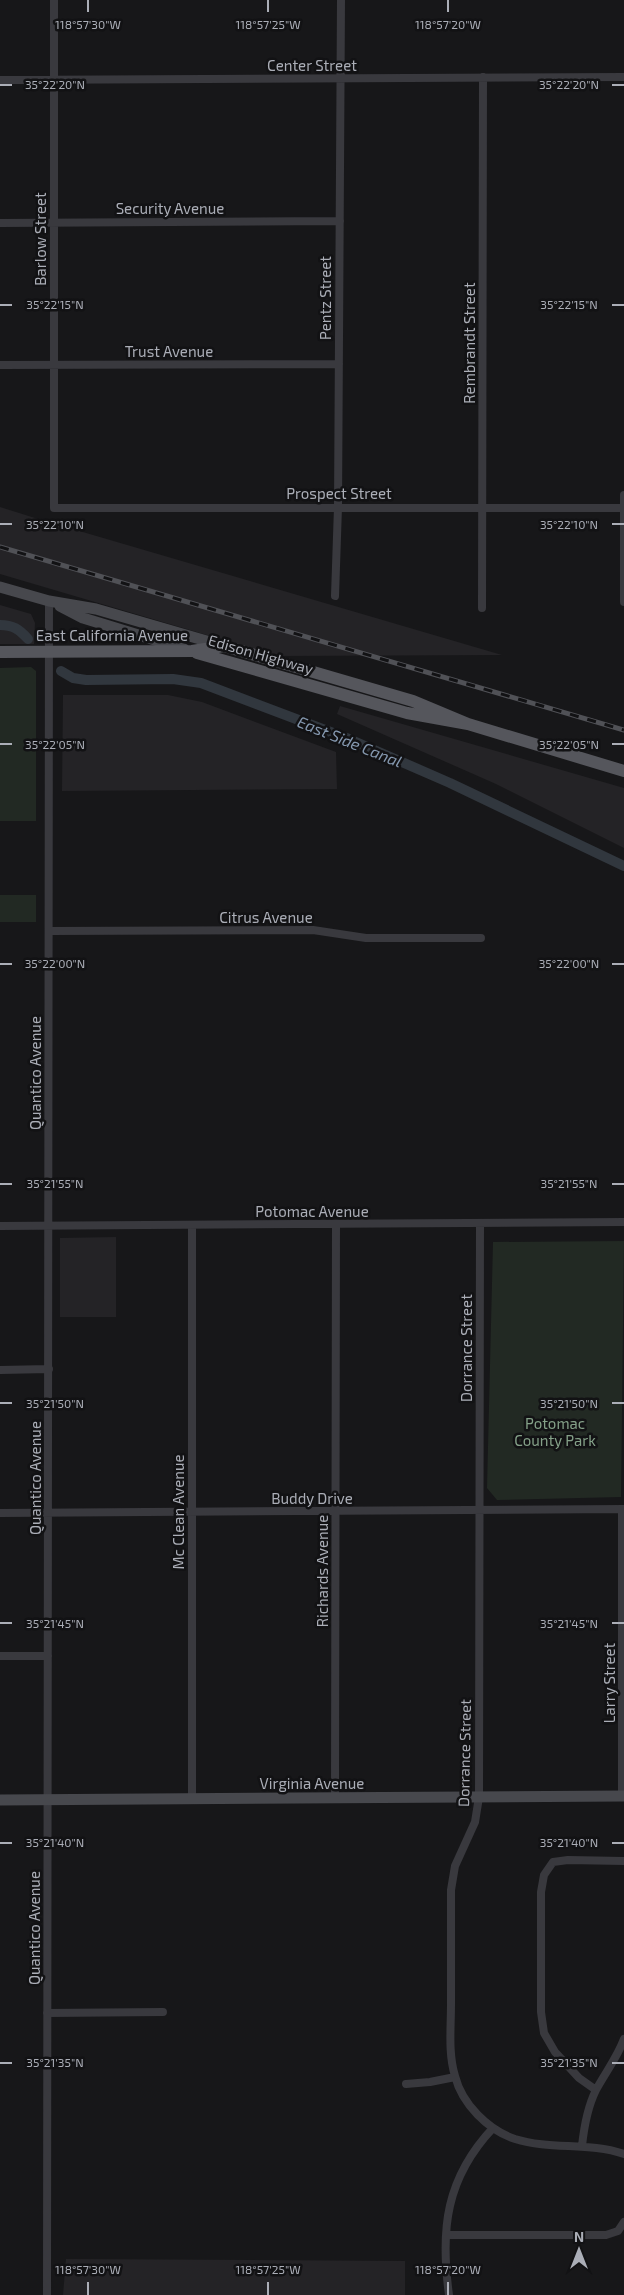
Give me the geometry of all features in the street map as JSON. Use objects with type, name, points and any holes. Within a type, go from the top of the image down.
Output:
[{"type":"main road","name":"East California Avenue","points":[[0,652],[192,651],[224,646]]},
{"type":"main road","name":"Edison Highway","points":[[224,646],[413,701],[468,724],[624,771]]},
{"type":"main road","name":"Edison Highway","points":[[192,651],[407,714],[468,724]]},
{"type":"street","name":"Barlow Street","points":[[54,0],[54,508]]},
{"type":"street","name":"Pentz Street","points":[[335,596],[338,507],[341,0]]},
{"type":"street","name":"Center Street","points":[[0,80],[624,77]]},
{"type":"street","name":"Rembrandt Street","points":[[482,608],[483,78]]},
{"type":"street","name":"Security Avenue","points":[[0,223],[340,221]]},
{"type":"street","name":"Trust Avenue","points":[[0,365],[339,364]]},
{"type":"street","points":[[624,495],[624,602]]},
{"type":"street","name":"Prospect Street","points":[[54,508],[624,508]]},
{"type":"street","name":"Edison Highway","points":[[0,586],[50,601],[96,609],[224,646]]},
{"type":"street","name":"Edison Highway","points":[[50,601],[83,618],[192,651]]},
{"type":"street","name":"Quantico Avenue","points":[[47,2295],[50,601]]},
{"type":"street","name":"Citrus Avenue","points":[[50,930],[313,930],[366,938],[481,938]]},
{"type":"street","name":"Potomac Avenue","points":[[0,1226],[624,1222]]},
{"type":"street","name":"Richards Avenue","points":[[335,1798],[336,1224]]},
{"type":"street","name":"Dorrance Street","points":[[480,1224],[479,1797],[475,1822],[455,1866],[451,1890],[450,2048],[455,2077],[469,2106],[493,2128],[515,2139],[539,2144],[582,2146],[624,2154]]},
{"type":"street","name":"Mc Clean Avenue","points":[[192,1225],[192,1799]]},
{"type":"street","points":[[0,1370],[49,1369]]},
{"type":"street","name":"Buddy Drive","points":[[0,1513],[623,1509]]},
{"type":"street","name":"Larry Street","points":[[623,1509],[623,1796]]},
{"type":"street","points":[[0,1656],[48,1656]]},
{"type":"street","name":"Virginia Avenue","points":[[0,1800],[623,1796]]},
{"type":"street","points":[[596,2090],[579,2078],[555,2052],[544,2033],[541,2012],[541,1892],[544,1875],[554,1862],[568,1860],[624,1861]]},
{"type":"street","points":[[47,2013],[163,2012]]},
{"type":"street","points":[[582,2146],[588,2111],[596,2090],[620,2052],[624,2040]]},
{"type":"street","points":[[406,2084],[455,2077]]},
{"type":"street","points":[[449,2295],[448,2211],[454,2188],[463,2166],[476,2146],[493,2128]]},
{"type":"street","points":[[447,2235],[606,2235],[618,2231],[624,2222]]},
{"type":"shaded area","points":[[0,507],[502,655],[278,656],[0,574]]},
{"type":"shaded area","points":[[0,605],[31,614],[35,623],[34,644],[0,644]]},
{"type":"shaded area","points":[[63,695],[168,695],[202,702],[336,752],[337,789],[62,791]]},
{"type":"shaded area","points":[[340,706],[624,788],[624,848],[496,784],[337,714]]},
{"type":"shaded area","points":[[116,1237],[116,1317],[60,1317],[60,1238]]},
{"type":"shaded area","points":[[66,2259],[405,2261],[405,2295],[63,2295]]},
{"type":"green space","points":[[31,667],[36,671],[36,821],[0,821],[0,668]]},
{"type":"green space","points":[[0,895],[36,895],[36,922],[0,922]]},
{"type":"green space","name":"Potomac County Park","points":[[624,1241],[621,1497],[497,1500],[487,1488],[493,1242]]},
{"type":"waterway","name":"East Side Canal","points":[[0,625],[15,628],[28,639]]},
{"type":"waterway","name":"East Side Canal","points":[[61,671],[73,678],[86,680],[173,679],[201,683],[349,739],[450,783],[624,866]]},
{"type":"railway","points":[[0,547],[624,730]]}]
